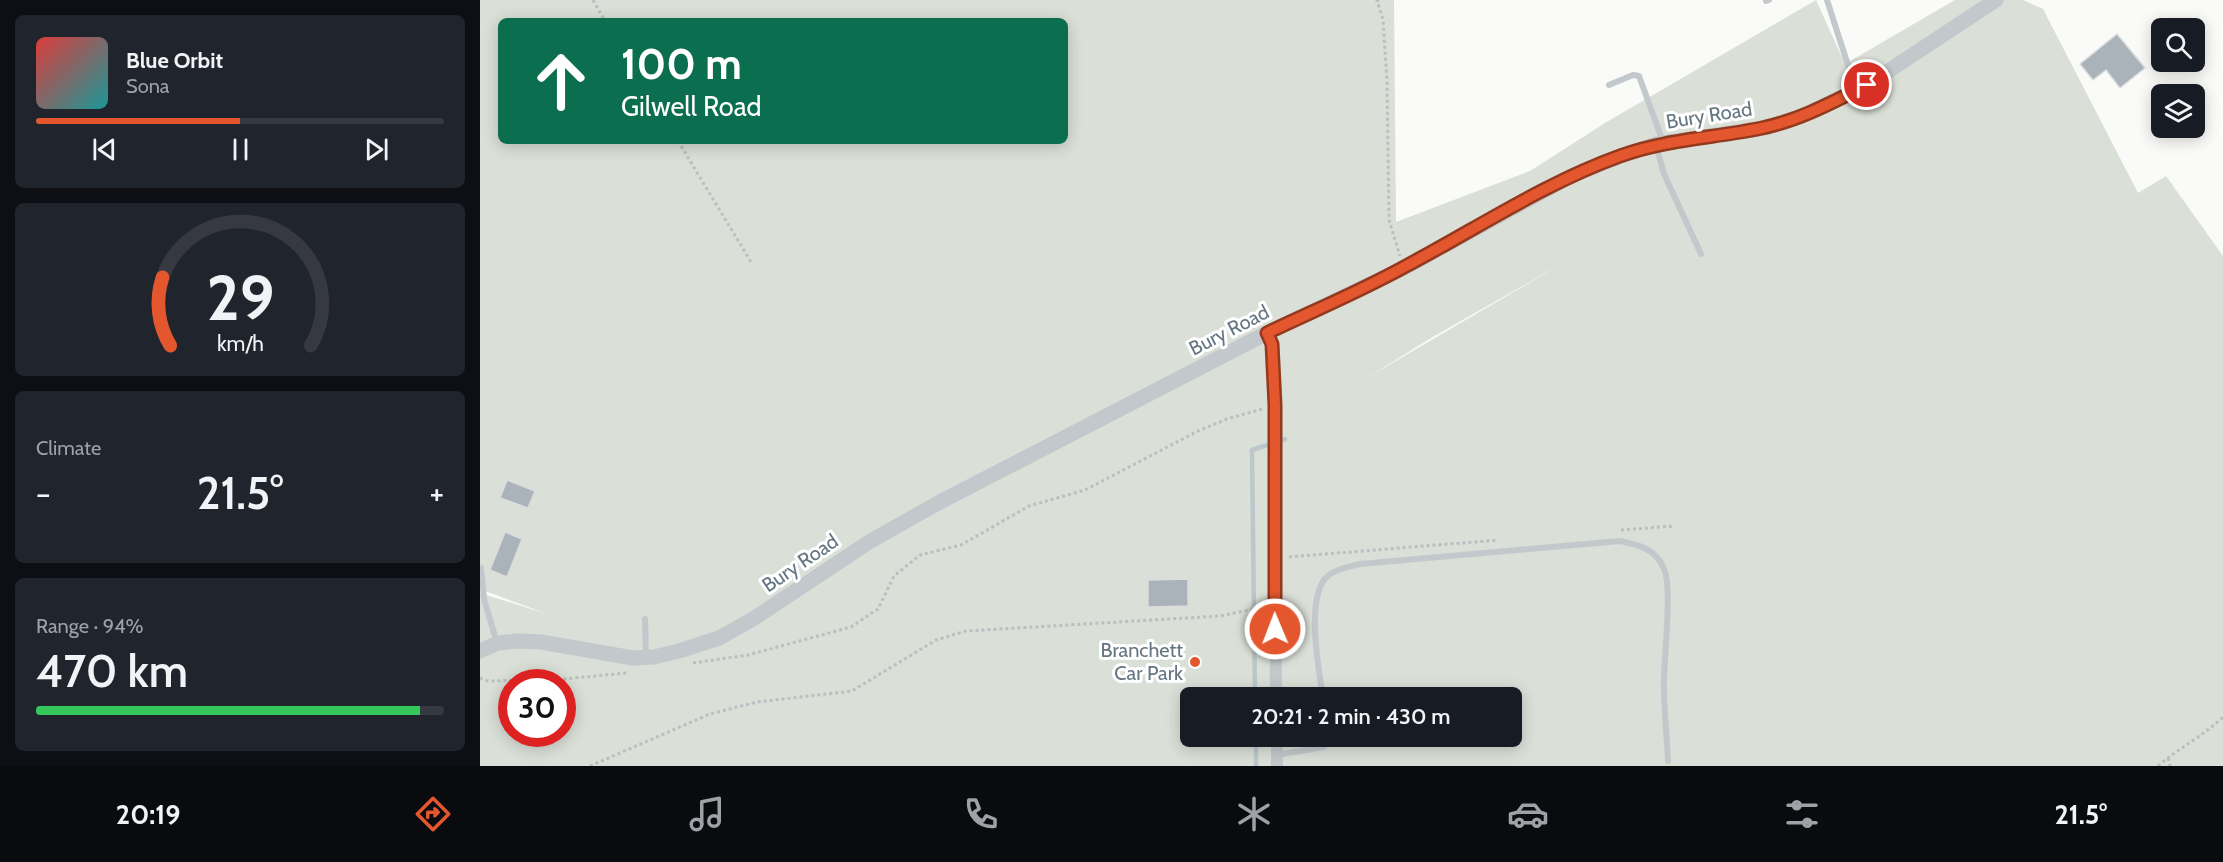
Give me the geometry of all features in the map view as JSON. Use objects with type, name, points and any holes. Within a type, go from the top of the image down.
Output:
[{"type":"street","name":"Bury Road","points":[[480,651],[498,643],[518,640],[615,656],[646,657],[687,649],[735,630],[869,542],[938,503],[1267,333],[1404,268],[1571,176],[1659,144],[1738,133],[1785,122],[1818,109],[1856,90],[1996,0]]},
{"type":"street","points":[[1267,333],[1272,344],[1275,405],[1276,687]]},
{"type":"lane","points":[[1827,0],[1856,90]]},
{"type":"lane","points":[[1609,85],[1633,75],[1639,76],[1659,144],[1664,174],[1701,254]]},
{"type":"lane","points":[[1322,687],[1315,605],[1318,589],[1328,576],[1342,568],[1360,564],[1620,541],[1641,545],[1655,554],[1665,570],[1667,590],[1664,688],[1668,761]]},
{"type":"lane","points":[[481,568],[484,599],[498,643]]},
{"type":"lane","points":[[645,619],[646,657]]},
{"type":"lane","points":[[1277,761],[1324,747]]},
{"type":"path","points":[[593,0],[603,18]]},
{"type":"path","points":[[1379,0],[1377,1],[1383,19],[1387,81],[1389,220],[1404,268]]},
{"type":"path","points":[[680,144],[751,262]]},
{"type":"path","points":[[693,663],[747,655],[851,627],[878,609],[894,576],[920,555],[961,545],[1029,506],[1085,490],[1198,431],[1227,419],[1275,405]]},
{"type":"path","points":[[1616,531],[1674,526]]},
{"type":"path","points":[[1275,558],[1499,540]]},
{"type":"path","points":[[590,766],[710,714],[757,702],[852,692],[936,640],[966,631],[1220,616],[1254,609]]},
{"type":"path","points":[[480,678],[488,681],[552,679],[628,673]]},
{"type":"path","points":[[2158,766],[2206,733],[2223,717]]},
{"type":"path","points":[[2168,758],[2170,766]]},
{"type":"shaded area","points":[[480,0],[1394,0],[1396,222],[1530,171],[1605,123],[1816,0],[1845,64],[1955,0],[2023,0],[2043,9],[2138,193],[2166,176],[2223,256],[2223,766],[480,766],[480,593],[547,614],[480,589]],"holes":[[[1565,262],[1365,379],[1431,338]]]},
{"type":"building","points":[[2117,34],[2145,68],[2120,88],[2106,70],[2093,80],[2080,64]]},
{"type":"building","points":[[507,480],[535,491],[528,508],[500,498]]},
{"type":"building","points":[[505,532],[522,539],[507,577],[490,570]]},
{"type":"building","points":[[1188,579],[1188,606],[1148,607],[1148,580]]},
{"type":"waterway","points":[[1255,687],[1252,450],[1285,439]]},
{"type":"waterway","points":[[1256,747],[1256,766]]},
{"type":"place","name":"Branchett Car Park","points":[[1195,662]]},
{"type":"route","points":[[1275,629],[1275,405],[1272,344],[1267,333],[1404,268],[1571,176],[1659,143],[1738,133],[1785,122],[1867,85]]}]
